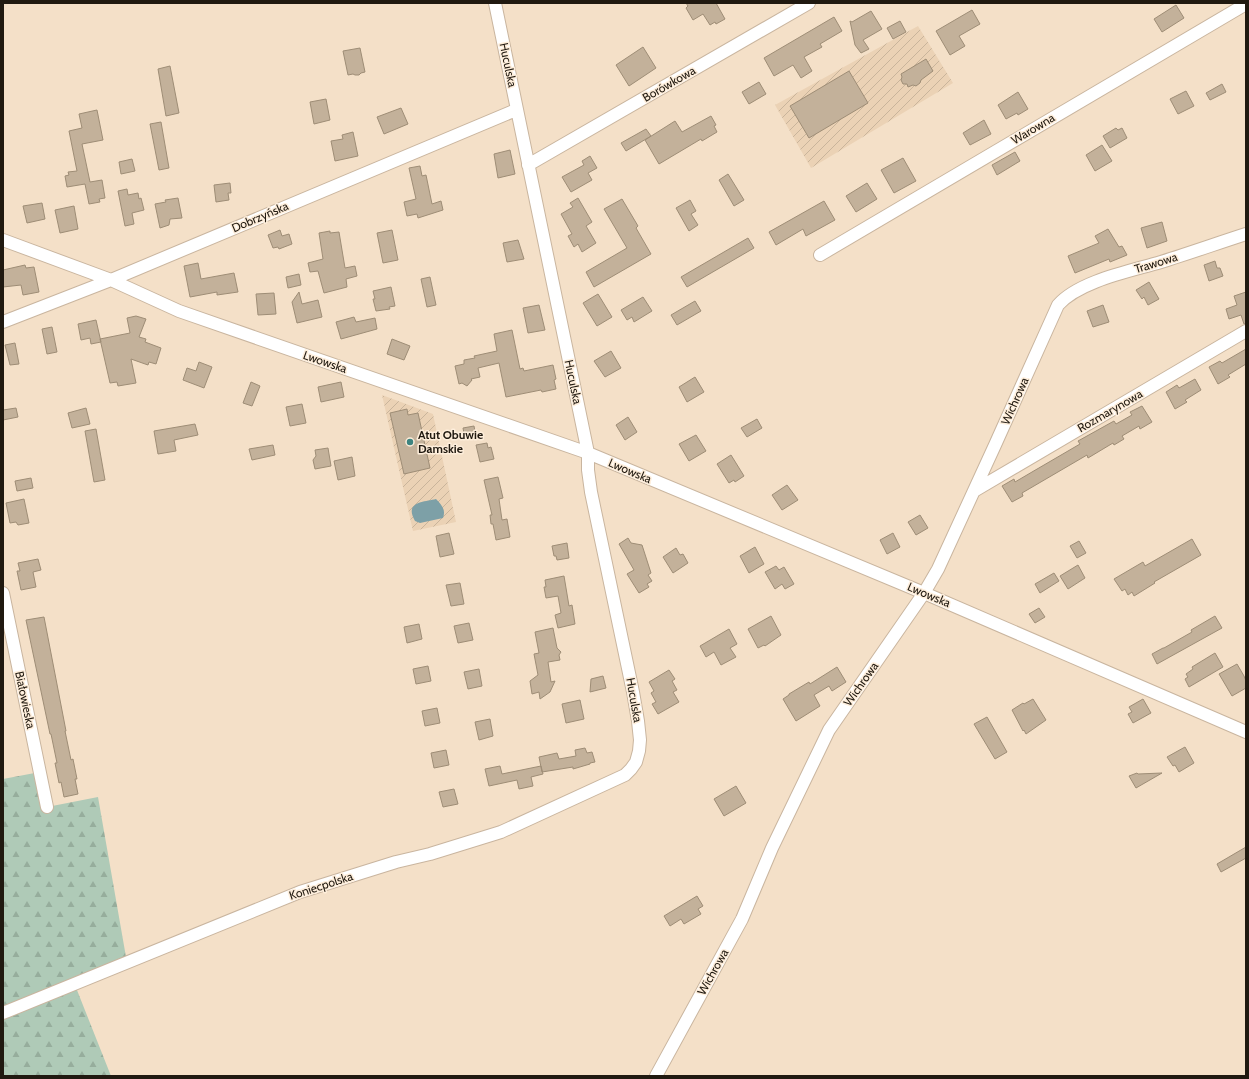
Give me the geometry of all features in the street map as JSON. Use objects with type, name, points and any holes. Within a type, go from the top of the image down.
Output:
[{"type":"street","name":"Huculska","points":[[495,3],[588,453],[588,470],[591,492],[633,692],[640,740],[636,762]]},
{"type":"street","name":"Borówkowa","points":[[528,165],[809,3]]},
{"type":"street","name":"Warowna","points":[[820,255],[1246,4]]},
{"type":"street","name":"Dobrzyńska","points":[[3,322],[111,280],[516,110]]},
{"type":"street","name":"Trawowa","points":[[1068,296],[1082,288],[1110,277],[1246,234]]},
{"type":"street","name":"Lwowska","points":[[3,240],[111,280],[179,311],[588,453],[924,593],[1246,732]]},
{"type":"street","name":"Wichrowa","points":[[656,1076],[742,919],[772,848],[830,730],[924,593],[938,569],[1054,313],[1058,305],[1068,296]]},
{"type":"street","name":"Rozmarynowa","points":[[974,491],[1246,331]]},
{"type":"street","name":"Białowieska","points":[[3,593],[47,808]]},
{"type":"street","name":"Koniecpolska","points":[[3,1013],[300,892],[396,862],[430,854],[501,832],[625,775],[636,762]]},
{"type":"shaded area","points":[[918,26],[953,83],[811,168],[775,105]]},
{"type":"shaded area","points":[[382,395],[433,414],[456,522],[413,531]]},
{"type":"green space","points":[[40,772],[47,807],[98,797],[126,957],[73,980],[111,1076],[3,1076],[3,779]]},
{"type":"water","points":[[436,499],[443,508],[443,518],[420,523],[415,521],[412,515],[413,506],[421,502]]},
{"type":"building","points":[[686,3],[716,3],[725,19],[716,24],[715,22],[710,25],[703,14],[693,20],[686,8],[688,6]]},
{"type":"building","points":[[1176,5],[1184,18],[1162,32],[1154,19]]},
{"type":"building","points":[[972,10],[980,24],[959,36],[965,46],[950,55],[936,31]]},
{"type":"building","points":[[871,11],[882,29],[863,40],[869,49],[861,53],[855,45],[850,21],[852,22]]},
{"type":"building","points":[[834,17],[842,31],[820,44],[822,47],[804,57],[812,71],[801,78],[793,65],[774,76],[764,58]]},
{"type":"building","points":[[900,21],[906,32],[893,39],[887,28]]},
{"type":"building","points":[[643,47],[656,68],[629,86],[616,65]]},
{"type":"building","points":[[360,48],[365,72],[359,75],[348,75],[343,51]]},
{"type":"building","points":[[926,59],[933,71],[916,86],[913,85],[908,87],[907,84],[903,84],[901,74]]},
{"type":"building","points":[[170,66],[179,113],[166,116],[158,69]]},
{"type":"building","points":[[849,71],[868,103],[809,138],[790,106]]},
{"type":"building","points":[[759,82],[766,94],[749,104],[742,92]]},
{"type":"building","points":[[1222,84],[1226,92],[1210,100],[1206,93]]},
{"type":"building","points":[[1186,91],[1194,106],[1178,114],[1170,99]]},
{"type":"building","points":[[1018,92],[1028,109],[1018,115],[1017,113],[1006,119],[998,105]]},
{"type":"building","points":[[326,99],[330,120],[314,124],[310,102]]},
{"type":"building","points":[[401,108],[408,124],[384,134],[377,117]]},
{"type":"building","points":[[97,110],[103,140],[82,144],[90,182],[102,180],[105,198],[99,199],[100,202],[89,204],[85,184],[67,187],[65,176],[69,175],[68,172],[77,171],[69,131],[82,128],[79,114]]},
{"type":"building","points":[[711,116],[716,125],[714,126],[717,132],[702,141],[701,139],[659,164],[645,140],[675,121],[682,132]]},
{"type":"building","points":[[984,120],[991,134],[970,145],[963,133]]},
{"type":"building","points":[[161,122],[169,168],[159,170],[150,124]]},
{"type":"building","points":[[1116,128],[1118,130],[1122,128],[1127,138],[1110,148],[1103,136]]},
{"type":"building","points":[[646,129],[651,136],[626,151],[621,143]]},
{"type":"building","points":[[353,132],[358,156],[335,161],[331,141],[343,139],[342,135]]},
{"type":"building","points":[[1102,145],[1112,161],[1095,171],[1086,155]]},
{"type":"building","points":[[510,150],[515,174],[498,178],[494,154]]},
{"type":"building","points":[[1015,152],[1020,161],[997,175],[992,165]]},
{"type":"building","points":[[590,156],[597,168],[588,173],[592,180],[571,192],[562,177],[584,165],[582,161]]},
{"type":"building","points":[[903,158],[916,181],[894,193],[881,170]]},
{"type":"building","points":[[132,159],[135,171],[121,174],[119,162]]},
{"type":"building","points":[[420,166],[422,176],[426,175],[432,204],[441,201],[443,210],[418,218],[417,214],[407,216],[404,202],[416,199],[409,168]]},
{"type":"building","points":[[728,174],[744,200],[734,206],[719,180]]},
{"type":"building","points":[[230,183],[231,193],[228,193],[229,200],[216,202],[214,185]]},
{"type":"building","points":[[867,183],[877,199],[856,212],[846,196]]},
{"type":"building","points":[[127,189],[128,195],[138,193],[144,210],[132,213],[134,224],[125,226],[118,191]]},
{"type":"building","points":[[178,198],[182,218],[170,219],[169,225],[160,228],[155,204],[166,202],[165,200]]},
{"type":"building","points":[[578,198],[592,222],[586,226],[596,243],[582,252],[578,244],[574,247],[568,236],[572,234],[561,214],[573,207],[570,203]]},
{"type":"building","points":[[622,199],[638,226],[636,228],[651,254],[594,287],[586,272],[627,248],[604,209]]},
{"type":"building","points":[[690,200],[696,211],[691,214],[698,225],[689,231],[676,208]]},
{"type":"building","points":[[824,201],[835,220],[806,236],[803,229],[776,245],[769,232]]},
{"type":"building","points":[[42,203],[45,219],[27,223],[23,206]]},
{"type":"building","points":[[74,206],[78,229],[60,233],[55,210]]},
{"type":"building","points":[[1162,222],[1167,241],[1147,248],[1141,228]]},
{"type":"building","points":[[1108,229],[1119,247],[1122,246],[1127,255],[1110,262],[1109,259],[1075,273],[1068,256],[1099,243],[1095,236]]},
{"type":"building","points":[[280,230],[282,236],[289,234],[292,244],[279,249],[278,247],[273,248],[268,235]]},
{"type":"building","points":[[392,230],[398,260],[383,263],[377,233]]},
{"type":"building","points":[[330,231],[330,233],[339,232],[345,268],[355,266],[357,276],[346,279],[347,287],[324,293],[318,271],[310,272],[308,263],[323,259],[319,233]]},
{"type":"building","points":[[748,238],[754,248],[687,287],[681,277]]},
{"type":"building","points":[[518,240],[524,259],[507,262],[503,243]]},
{"type":"building","points":[[1215,261],[1217,268],[1220,268],[1223,276],[1209,281],[1204,265]]},
{"type":"building","points":[[198,263],[201,279],[234,273],[238,292],[217,295],[217,292],[190,297],[184,266]]},
{"type":"building","points":[[25,265],[26,268],[34,267],[39,292],[23,295],[21,285],[3,287],[3,270]]},
{"type":"building","points":[[299,274],[301,285],[288,288],[286,277]]},
{"type":"building","points":[[430,277],[436,305],[427,307],[421,279]]},
{"type":"building","points":[[1149,282],[1159,299],[1148,305],[1144,297],[1142,299],[1136,290]]},
{"type":"building","points":[[391,287],[395,306],[389,307],[390,309],[376,311],[373,291]]},
{"type":"building","points":[[299,292],[302,304],[318,300],[322,317],[297,323],[292,302]]},
{"type":"building","points":[[1246,292],[1246,324],[1244,324],[1241,315],[1229,319],[1226,309],[1237,305],[1234,296]]},
{"type":"building","points":[[274,293],[276,314],[258,315],[256,294]]},
{"type":"building","points":[[598,294],[612,317],[597,326],[583,303]]},
{"type":"building","points":[[643,297],[652,311],[634,322],[632,317],[627,320],[621,310]]},
{"type":"building","points":[[695,301],[701,311],[677,325],[671,315]]},
{"type":"building","points":[[539,305],[545,330],[528,333],[523,308]]},
{"type":"building","points":[[1103,305],[1109,322],[1093,327],[1087,311]]},
{"type":"building","points":[[136,316],[146,319],[139,337],[146,339],[145,342],[161,348],[156,364],[149,362],[148,365],[131,359],[136,383],[118,386],[117,382],[110,383],[100,339],[130,333],[127,318]]},
{"type":"building","points":[[354,317],[356,322],[375,318],[377,329],[341,339],[336,322]]},
{"type":"building","points":[[96,320],[101,342],[91,344],[90,338],[81,340],[78,324]]},
{"type":"building","points":[[52,327],[57,352],[47,354],[42,329]]},
{"type":"building","points":[[512,330],[520,369],[523,368],[524,371],[553,365],[556,379],[554,380],[556,389],[542,392],[541,390],[506,397],[499,363],[478,368],[480,377],[471,379],[472,380],[467,386],[462,383],[459,384],[455,366],[464,364],[464,360],[475,358],[474,356],[497,351],[494,334]]},
{"type":"building","points":[[392,339],[410,346],[404,360],[387,354]]},
{"type":"building","points":[[15,343],[19,364],[10,365],[5,345]]},
{"type":"building","points":[[1246,349],[1246,364],[1228,375],[1230,377],[1218,384],[1209,367],[1220,361],[1222,363]]},
{"type":"building","points":[[611,351],[621,368],[605,377],[594,361]]},
{"type":"building","points":[[199,362],[212,367],[204,388],[183,380],[187,368],[196,371]]},
{"type":"building","points":[[695,377],[704,392],[687,402],[679,387]]},
{"type":"building","points":[[1195,379],[1201,390],[1185,400],[1187,402],[1175,409],[1166,392],[1177,385],[1179,388]]},
{"type":"building","points":[[251,382],[260,386],[252,406],[243,403]]},
{"type":"building","points":[[341,382],[344,397],[321,402],[318,387]]},
{"type":"building","points":[[302,404],[306,423],[290,426],[286,407]]},
{"type":"building","points":[[1142,406],[1152,422],[1140,429],[1139,426],[1122,436],[1124,439],[1114,445],[1113,443],[1088,458],[1087,455],[1022,493],[1023,496],[1012,502],[1002,486],[1014,479],[1015,482],[1080,444],[1078,441],[1114,421],[1116,424],[1132,415],[1130,412]]},
{"type":"building","points":[[16,408],[18,417],[3,420],[3,410]]},
{"type":"building","points":[[86,408],[90,424],[72,428],[68,413]]},
{"type":"building","name":"Atut Obuwie Damskie","points":[[407,409],[408,415],[418,413],[430,468],[404,474],[390,413]]},
{"type":"building","points":[[628,417],[637,432],[625,440],[616,425]]},
{"type":"building","points":[[757,419],[762,428],[747,437],[741,428]]},
{"type":"building","points":[[195,424],[198,435],[174,440],[176,451],[158,454],[154,431]]},
{"type":"building","points":[[474,426],[476,437],[465,439],[463,428]]},
{"type":"building","points":[[96,429],[105,480],[94,482],[85,431]]},
{"type":"building","points":[[696,435],[706,451],[689,461],[679,444]]},
{"type":"building","points":[[487,443],[488,448],[491,447],[494,459],[480,462],[476,445]]},
{"type":"building","points":[[273,445],[275,455],[252,460],[249,449]]},
{"type":"building","points":[[328,448],[331,466],[315,469],[313,460],[316,456],[315,450]]},
{"type":"building","points":[[731,455],[744,476],[735,482],[734,480],[729,483],[717,464]]},
{"type":"building","points":[[352,457],[355,476],[338,480],[334,461]]},
{"type":"building","points":[[498,477],[503,498],[499,499],[502,520],[507,519],[510,537],[496,540],[493,524],[491,524],[490,515],[492,515],[484,480]]},
{"type":"building","points":[[31,478],[33,488],[17,491],[15,481]]},
{"type":"building","points":[[787,485],[798,500],[782,510],[772,495]]},
{"type":"building","points":[[24,499],[29,523],[18,525],[16,522],[10,523],[6,503]]},
{"type":"building","points":[[920,515],[928,528],[916,535],[908,522]]},
{"type":"building","points":[[449,533],[454,554],[440,557],[436,536]]},
{"type":"building","points":[[893,533],[900,547],[887,554],[880,540]]},
{"type":"building","points":[[628,538],[631,543],[642,545],[651,573],[648,575],[652,581],[647,584],[649,587],[639,593],[627,574],[634,570],[619,544]]},
{"type":"building","points":[[1192,539],[1201,555],[1154,582],[1155,583],[1134,596],[1132,592],[1128,595],[1125,589],[1122,591],[1114,579],[1143,562],[1145,566]]},
{"type":"building","points":[[1079,541],[1086,553],[1077,558],[1070,546]]},
{"type":"building","points":[[567,543],[569,558],[557,560],[556,556],[554,556],[552,546]]},
{"type":"building","points":[[755,547],[764,564],[749,573],[740,556]]},
{"type":"building","points":[[676,548],[680,555],[683,554],[688,563],[673,573],[663,557]]},
{"type":"building","points":[[38,559],[41,570],[33,572],[36,587],[21,590],[17,571],[20,571],[18,563]]},
{"type":"building","points":[[1078,565],[1085,578],[1068,589],[1060,576]]},
{"type":"building","points":[[776,566],[779,570],[784,567],[794,584],[785,589],[782,584],[775,589],[765,572]]},
{"type":"building","points":[[1054,573],[1059,581],[1040,593],[1035,584]]},
{"type":"building","points":[[564,576],[569,606],[572,605],[575,624],[558,628],[555,615],[561,613],[558,596],[546,598],[544,587],[546,587],[545,580]]},
{"type":"building","points":[[460,583],[464,604],[451,606],[446,585]]},
{"type":"building","points":[[1039,608],[1045,617],[1035,623],[1029,614]]},
{"type":"building","points":[[771,616],[781,635],[765,646],[764,645],[758,648],[748,629]]},
{"type":"building","points":[[1215,616],[1222,628],[1157,664],[1152,654],[1192,632],[1191,630]]},
{"type":"building","points":[[44,617],[65,731],[71,760],[73,759],[77,779],[75,779],[78,794],[64,797],[61,782],[59,783],[55,763],[57,763],[26,620]]},
{"type":"building","points":[[469,623],[473,640],[458,643],[454,626]]},
{"type":"building","points":[[419,624],[422,639],[407,643],[404,627]]},
{"type":"building","points":[[553,628],[557,648],[561,652],[559,655],[560,660],[548,662],[551,682],[555,681],[550,692],[540,699],[539,692],[532,694],[530,681],[538,675],[534,654],[539,653],[535,632]]},
{"type":"building","points":[[729,629],[737,644],[730,648],[736,657],[721,665],[714,652],[706,657],[700,646]]},
{"type":"building","points":[[1215,653],[1223,667],[1189,687],[1185,679],[1188,677],[1186,674],[1193,669],[1192,667]]},
{"type":"building","points":[[1237,664],[1246,681],[1246,688],[1232,696],[1219,674]]},
{"type":"building","points":[[428,666],[431,681],[416,684],[413,669]]},
{"type":"building","points":[[837,667],[846,682],[832,691],[829,686],[814,695],[820,706],[796,721],[783,699],[809,682],[810,684]]},
{"type":"building","points":[[479,669],[482,686],[468,689],[464,672]]},
{"type":"building","points":[[669,670],[675,679],[672,681],[677,690],[673,692],[679,702],[658,714],[652,704],[656,702],[651,693],[654,691],[649,682]]},
{"type":"building","points":[[603,676],[606,688],[590,692],[591,679]]},
{"type":"building","points":[[1033,699],[1046,720],[1026,734],[1012,710]]},
{"type":"building","points":[[1143,699],[1151,713],[1133,723],[1128,714],[1132,712],[1129,707]]},
{"type":"building","points":[[580,700],[584,719],[566,723],[562,704]]},
{"type":"building","points":[[437,708],[440,723],[425,726],[422,711]]},
{"type":"building","points":[[987,717],[1007,752],[995,759],[974,724]]},
{"type":"building","points":[[490,719],[493,736],[479,740],[475,722]]},
{"type":"building","points":[[1185,747],[1194,763],[1179,772],[1175,765],[1173,766],[1167,757]]},
{"type":"building","points":[[585,748],[587,753],[592,752],[595,762],[573,769],[573,767],[542,772],[539,757],[557,753],[559,759],[576,756],[575,750]]},
{"type":"building","points":[[446,750],[449,765],[434,768],[431,753]]},
{"type":"building","points":[[500,766],[502,774],[541,766],[543,774],[531,777],[533,786],[519,789],[517,780],[489,786],[485,769]]},
{"type":"building","points":[[1137,773],[1162,773],[1136,788],[1129,776]]},
{"type":"building","points":[[736,786],[746,803],[724,816],[714,799]]},
{"type":"building","points":[[454,789],[458,804],[443,807],[439,792]]},
{"type":"building","points":[[1246,847],[1246,858],[1221,872],[1217,864]]},
{"type":"building","points":[[697,896],[703,906],[698,909],[701,914],[684,924],[681,919],[670,926],[664,916]]},
{"type":"place","name":"Atut Obuwie Damskie","points":[[410,442]]}]
